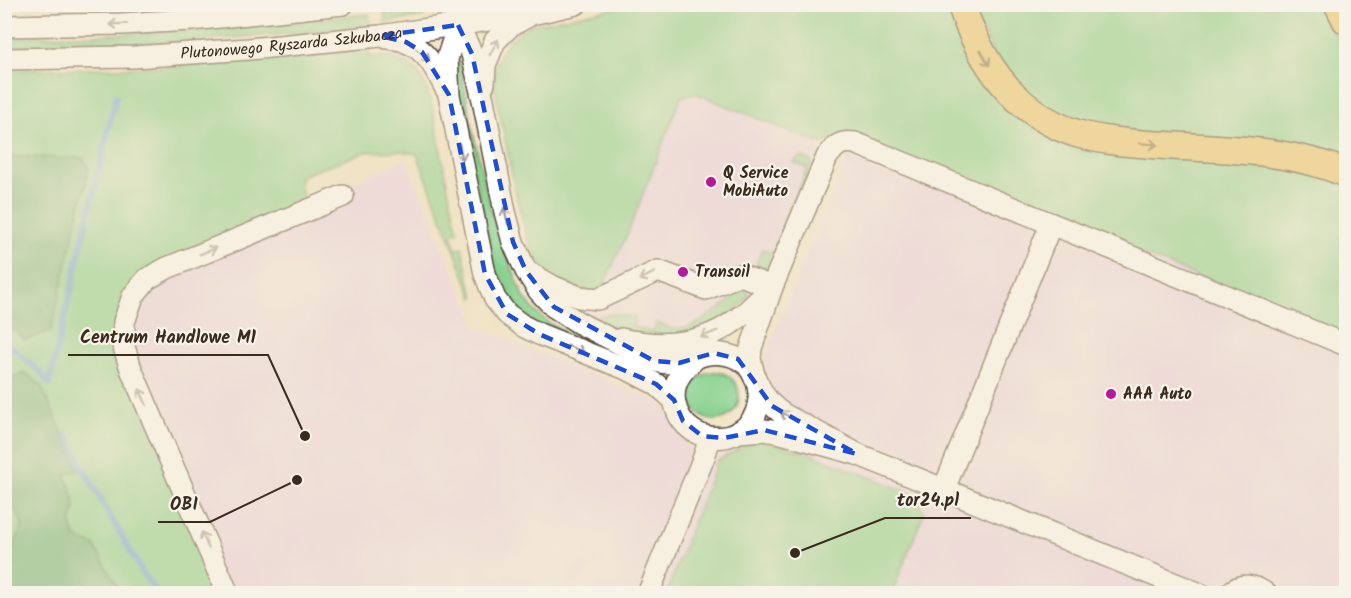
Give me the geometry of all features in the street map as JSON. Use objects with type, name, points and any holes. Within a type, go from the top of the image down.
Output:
[{"type":"main road","points":[[960,4],[976,43],[993,72],[1009,92],[1049,121],[1075,133],[1118,142],[1258,152],[1300,158],[1328,165],[1347,173]]},
{"type":"main road","points":[[1338,4],[1347,20]]},
{"type":"street","name":"Plutonowego Ryszarda Szkubacza","points":[[4,26],[191,20],[343,4]]},
{"type":"street","points":[[457,15],[483,4]]},
{"type":"street","name":"Plutonowego Ryszarda Szkubacza","points":[[4,59],[178,55],[380,36],[457,15],[536,13],[576,4]]},
{"type":"street","points":[[483,100],[485,65],[495,41],[510,26],[536,13]]},
{"type":"street","points":[[457,15],[447,59],[449,95],[485,274],[495,299],[507,314],[523,326],[629,370],[656,384],[674,400]]},
{"type":"street","points":[[457,15],[472,54],[513,242],[525,271],[554,307],[579,323],[654,362],[666,364],[727,354],[747,366],[764,397],[772,406],[857,454],[1200,594]]},
{"type":"street","points":[[380,36],[406,42],[422,52],[434,64],[449,95]]},
{"type":"street","points":[[772,287],[734,338],[684,368],[679,377],[675,386],[674,400],[677,412],[689,429],[702,436],[724,438],[738,432],[751,421],[756,411],[759,399],[750,359],[751,348],[772,287],[827,157],[834,148],[844,142],[855,143],[1347,345]]},
{"type":"street","points":[[228,594],[131,369],[123,344],[124,322],[133,296],[147,279],[167,268],[343,196]]},
{"type":"street","points":[[944,489],[1051,224]]},
{"type":"street","points":[[525,271],[554,287],[579,297],[598,299],[658,271],[706,289],[740,275],[772,287]]},
{"type":"street","points":[[606,336],[648,344],[666,344],[701,338],[722,329],[737,319],[772,287]]},
{"type":"street","points":[[738,432],[764,430],[777,432],[857,454]]},
{"type":"street","points":[[648,594],[710,438]]},
{"type":"street","points":[[1229,594],[1241,586],[1249,586],[1257,587],[1266,594]]},
{"type":"highlighted area","points":[[458,25],[472,54],[513,242],[526,271],[554,307],[654,361],[679,363],[714,353],[738,359],[772,406],[857,454],[764,430],[724,438],[702,436],[683,421],[674,400],[656,384],[539,334],[507,314],[485,274],[449,95],[422,52],[406,42],[380,36]]},
{"type":"shaded area","points":[[671,82],[825,137],[775,259],[767,275],[747,302],[666,338],[597,321],[568,302]]},
{"type":"shaded area","points":[[857,135],[1346,335],[1346,593],[218,593],[120,362],[130,288],[166,261],[406,160],[477,328],[665,404],[690,449],[714,458],[760,435],[775,397],[762,363]]},
{"type":"green space","points":[[630,5],[952,5],[1022,116],[1259,161],[1346,184],[1346,335],[840,136],[824,143],[816,142],[695,93],[681,97],[627,235],[602,288],[594,294],[566,283],[553,276],[542,266],[529,242],[518,202],[497,100],[496,65],[509,41],[531,25]]},
{"type":"green space","points":[[970,5],[1320,5],[1346,54],[1346,162],[1078,126],[1044,107],[999,66]]},
{"type":"green space","points":[[416,8],[423,11],[422,17],[385,23],[384,12]]},
{"type":"green space","points":[[369,14],[370,25],[300,33],[165,43],[5,47],[4,37],[202,30]]},
{"type":"green space","points":[[369,50],[370,57],[395,59],[407,64],[423,80],[435,118],[458,232],[452,233],[455,249],[462,247],[475,297],[473,298],[417,154],[400,151],[365,152],[303,175],[300,184],[306,202],[166,261],[119,307],[218,593],[121,593],[94,545],[76,538],[73,532],[74,500],[65,475],[79,470],[26,373],[5,378],[4,322],[25,340],[83,158],[5,157],[5,70],[166,67],[310,57],[311,55]]},
{"type":"green space","points":[[460,62],[472,129],[494,222],[523,296],[535,311],[558,328],[665,372],[666,378],[541,328],[512,304],[496,271],[467,141],[455,74],[457,63]]},
{"type":"green space","points":[[5,157],[83,158],[89,169],[51,331],[25,340],[5,322]]},
{"type":"green space","points":[[799,157],[807,159],[812,165],[772,264],[766,267],[758,266],[756,265],[762,249],[773,253],[807,168],[793,162]]},
{"type":"green space","points":[[741,291],[748,292],[749,295],[733,315],[685,337],[628,333],[596,320],[598,316],[615,314],[635,317],[633,327],[654,332],[656,322],[672,329],[685,328],[697,324]]},
{"type":"green space","points":[[715,372],[732,379],[739,396],[732,413],[715,420],[698,413],[691,396],[698,379]]},
{"type":"green space","points":[[26,373],[41,385],[79,470],[65,475],[75,504],[71,524],[73,532],[76,538],[94,545],[121,593],[5,593],[5,560],[12,551],[23,525],[5,490],[5,378]]},
{"type":"green space","points":[[757,439],[809,453],[916,495],[924,513],[892,593],[666,594],[717,461]]},
{"type":"green space","points":[[4,490],[23,525],[12,551],[5,560]]},
{"type":"waterway","points":[[49,384],[116,96]]},
{"type":"waterway","points":[[4,340],[41,373],[49,384]]},
{"type":"waterway","points":[[67,435],[142,572],[158,594]]},
{"type":"place","name":"Q Service MobiAuto","points":[[711,182]]},
{"type":"place","name":"Transoil","points":[[683,272]]},
{"type":"place","name":"AAA Auto","points":[[1111,394]]},
{"type":"place","name":"Centrum Handlowe M1","points":[[305,436]]},
{"type":"place","name":"OBI","points":[[297,480]]},
{"type":"place","name":"tor24.pl","points":[[795,553]]}]
